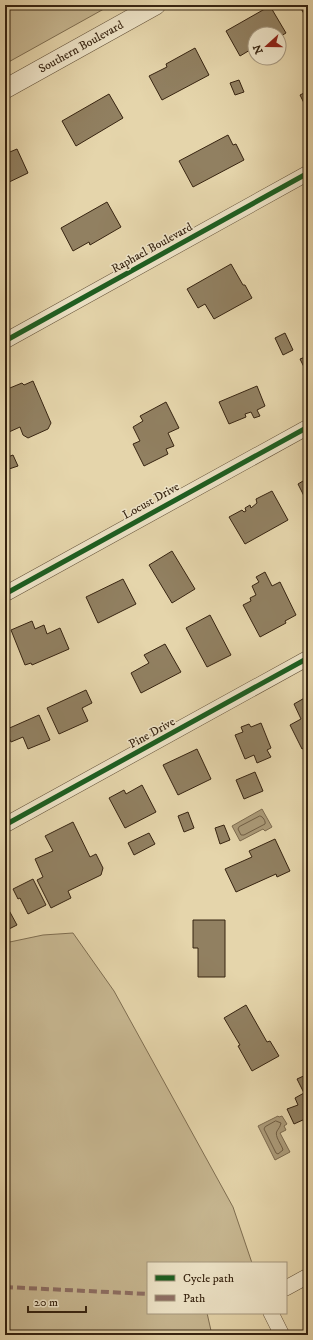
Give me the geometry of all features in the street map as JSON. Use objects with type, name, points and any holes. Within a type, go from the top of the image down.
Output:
[{"type":"street","name":"Southern Boulevard","points":[[5,89],[156,5]]},
{"type":"street","name":"Raphael Boulevard","points":[[5,341],[308,173]]},
{"type":"street","name":"Locust Drive","points":[[5,594],[308,427]]},
{"type":"street","name":"Pine Drive","points":[[5,825],[308,658]]},
{"type":"street","points":[[287,1287],[308,1276]]},
{"type":"street","points":[[272,1314],[282,1335]]},
{"type":"shaded area","points":[[5,5],[111,5],[5,64]]},
{"type":"shaded area","points":[[73,933],[114,991],[233,1207],[252,1262],[147,1262],[147,1314],[207,1314],[212,1335],[5,1335],[5,943],[43,935]]},
{"type":"water","points":[[262,809],[272,827],[265,831],[263,829],[240,841],[232,826]]},
{"type":"water","points":[[278,1116],[282,1116],[287,1124],[284,1126],[286,1130],[280,1133],[290,1152],[275,1160],[258,1126]]},
{"type":"building","points":[[299,5],[308,5],[307,19]]},
{"type":"building","points":[[270,6],[282,26],[247,26],[247,52],[240,56],[226,31]]},
{"type":"building","points":[[195,48],[209,75],[162,100],[149,76],[167,67],[166,64]]},
{"type":"building","points":[[239,80],[244,92],[235,95],[230,83]]},
{"type":"building","points":[[308,91],[308,111],[300,95]]},
{"type":"building","points":[[109,94],[123,118],[76,146],[62,121]]},
{"type":"building","points":[[228,135],[233,145],[236,144],[244,160],[193,187],[179,161]]},
{"type":"building","points":[[17,149],[28,173],[5,184],[5,154]]},
{"type":"building","points":[[107,202],[121,227],[90,245],[89,242],[73,251],[61,228]]},
{"type":"building","points":[[231,264],[252,298],[214,319],[205,304],[198,308],[187,289]]},
{"type":"building","points":[[285,333],[293,350],[283,355],[275,338]]},
{"type":"building","points":[[308,356],[308,375],[300,359]]},
{"type":"building","points":[[33,381],[51,423],[48,429],[28,438],[23,435],[20,427],[9,432],[5,423],[5,390],[22,383],[24,385]]},
{"type":"building","points":[[257,386],[265,406],[257,410],[260,416],[254,418],[251,412],[245,414],[246,417],[229,424],[219,402]]},
{"type":"building","points":[[166,402],[179,428],[168,433],[174,446],[166,449],[168,454],[144,466],[133,444],[140,441],[133,427],[143,421],[140,416]]},
{"type":"building","points":[[13,455],[18,466],[6,470],[5,458]]},
{"type":"building","points":[[308,478],[308,504],[298,484]]},
{"type":"building","points":[[272,491],[288,520],[245,544],[229,517],[242,510],[244,512],[246,511],[245,508],[250,505],[251,508],[257,503],[256,499]]},
{"type":"building","points":[[172,551],[195,589],[172,603],[149,565]]},
{"type":"building","points":[[265,572],[272,586],[280,582],[296,615],[285,621],[286,623],[260,637],[243,605],[251,601],[250,598],[256,595],[252,586],[259,582],[256,577]]},
{"type":"building","points":[[123,579],[136,604],[98,623],[86,597]]},
{"type":"building","points":[[210,615],[231,655],[207,667],[186,628]]},
{"type":"building","points":[[32,621],[35,629],[44,625],[47,634],[60,628],[69,649],[32,665],[31,663],[25,665],[11,630]]},
{"type":"building","points":[[165,644],[181,672],[141,693],[131,673],[149,663],[144,655]]},
{"type":"building","points":[[86,690],[92,703],[82,708],[88,721],[59,734],[47,708]]},
{"type":"building","points":[[308,696],[308,746],[302,749],[290,725],[301,719],[294,704]]},
{"type":"building","points":[[39,715],[50,740],[28,749],[23,737],[11,742],[5,730]]},
{"type":"building","points":[[261,723],[271,748],[267,750],[271,757],[257,763],[254,755],[245,759],[235,735],[243,732],[241,727],[249,724],[251,727]]},
{"type":"building","points":[[197,749],[211,779],[178,795],[163,765]]},
{"type":"building","points":[[255,772],[263,791],[244,799],[236,780]]},
{"type":"building","points":[[142,785],[156,812],[125,828],[109,798],[124,790],[126,794]]},
{"type":"building","points":[[188,812],[194,828],[184,832],[178,816]]},
{"type":"building","points":[[73,822],[90,857],[96,854],[103,868],[101,875],[68,891],[71,898],[51,908],[37,880],[43,877],[35,859],[53,851],[45,836]]},
{"type":"building","points":[[224,825],[230,840],[220,844],[215,828]]},
{"type":"building","points":[[149,833],[155,844],[134,855],[128,843]]},
{"type":"building","points":[[275,839],[290,871],[277,877],[276,874],[236,892],[225,869],[252,857],[249,851]]},
{"type":"building","points":[[33,879],[46,905],[28,914],[20,898],[18,899],[13,889]]},
{"type":"building","points":[[5,903],[17,925],[7,930],[5,925]]},
{"type":"building","points":[[193,920],[225,920],[225,977],[198,977],[198,948],[193,948]]},
{"type":"building","points":[[246,1005],[267,1042],[270,1041],[279,1056],[252,1071],[238,1046],[240,1045],[224,1018]]},
{"type":"building","points":[[308,1074],[308,1126],[305,1119],[294,1124],[287,1109],[298,1105],[295,1098],[304,1093],[297,1079]]},
{"type":"marked path","points":[[5,1287],[147,1294]]},
{"type":"cycle path","points":[[5,341],[308,173]]},
{"type":"cycle path","points":[[5,594],[308,427]]},
{"type":"cycle path","points":[[5,825],[308,658]]}]
